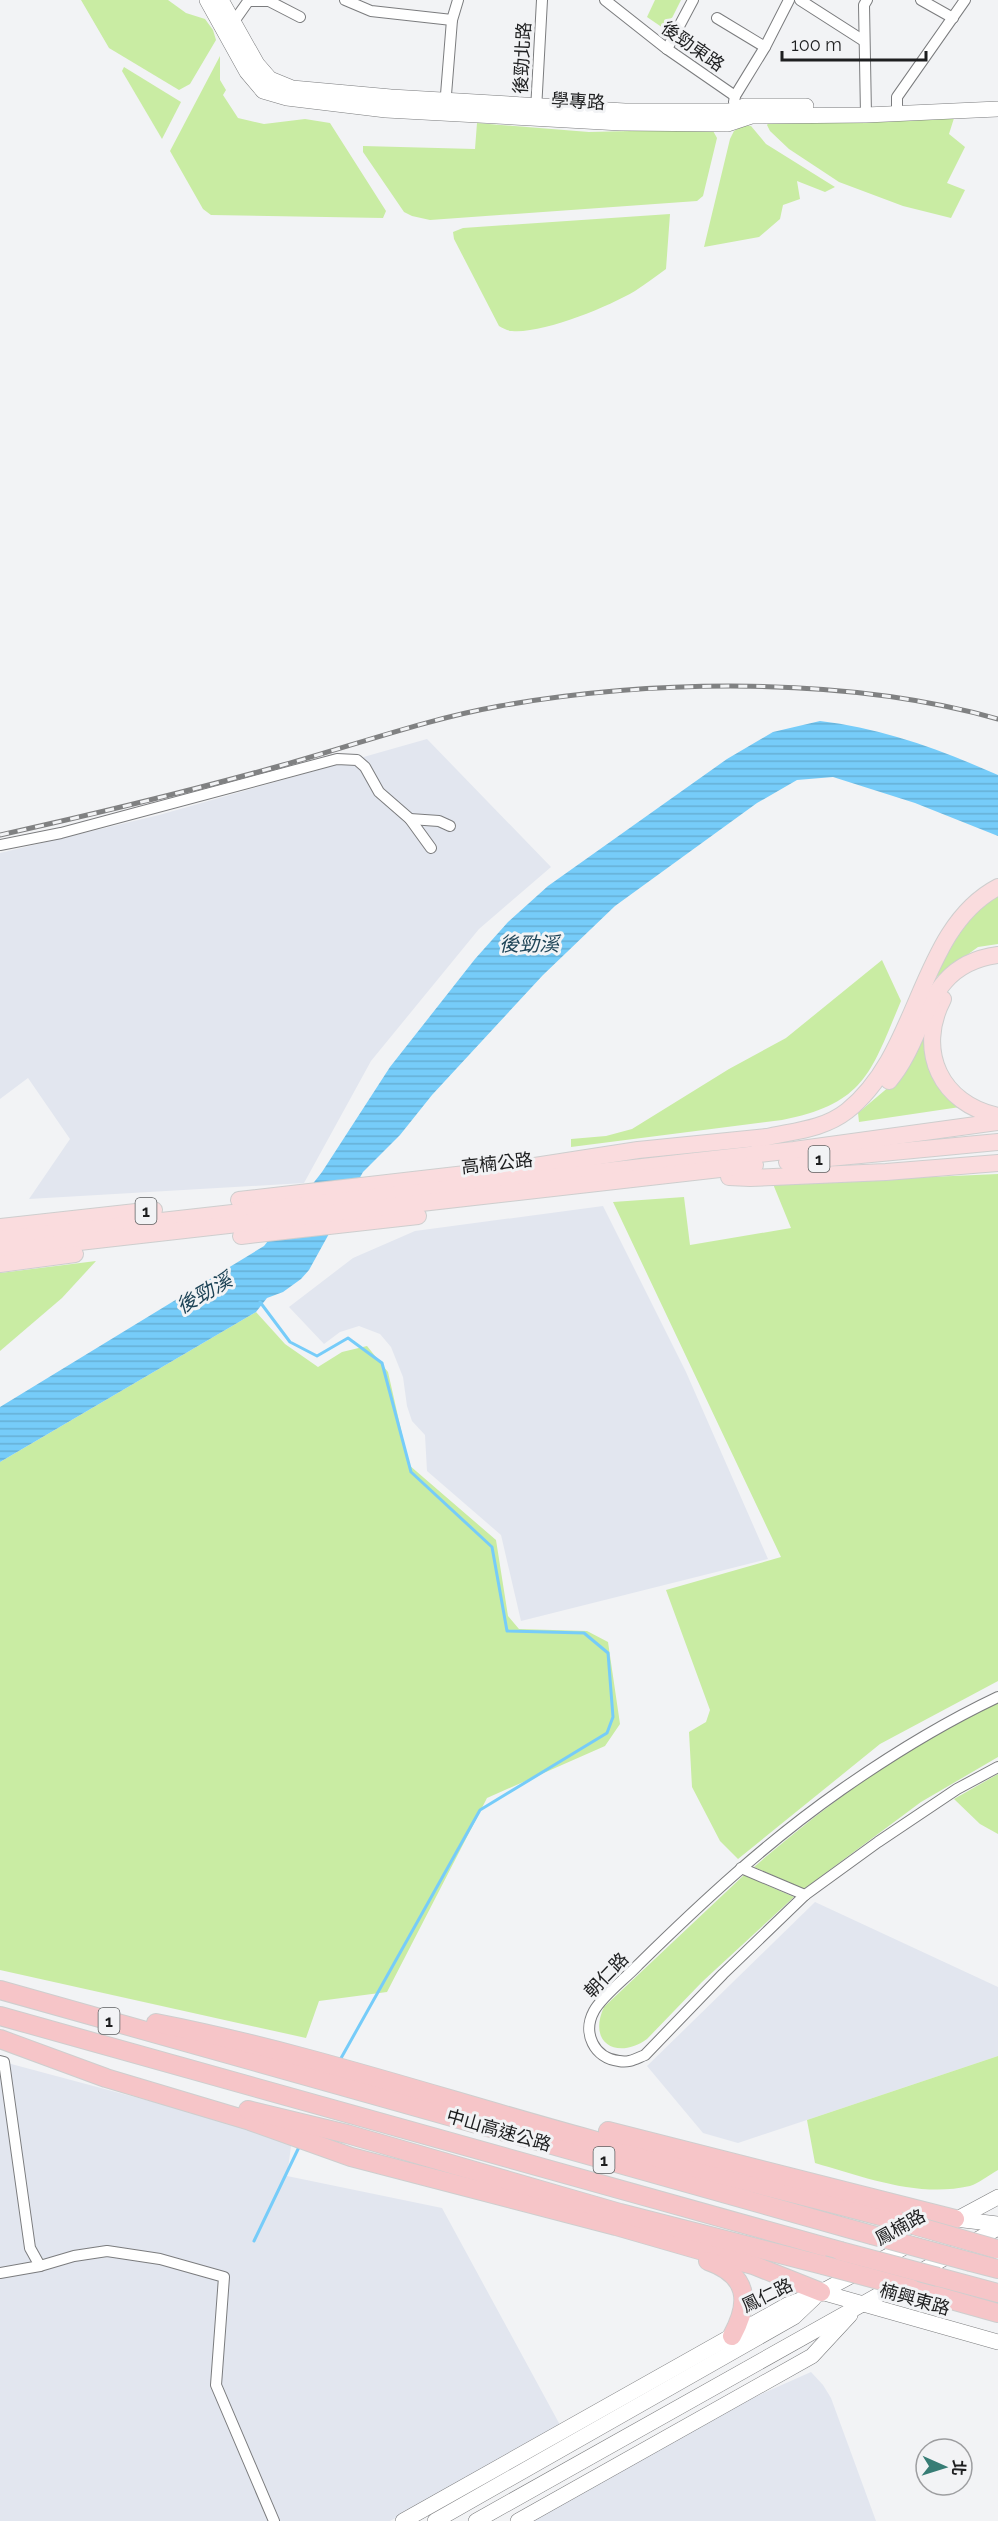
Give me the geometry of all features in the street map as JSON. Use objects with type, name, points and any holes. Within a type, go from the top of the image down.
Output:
[{"type":"highway","points":[[0,1990],[31,1999],[211,2034],[333,2075],[418,2090],[574,2123],[955,2219]]},
{"type":"highway","name":"中山高速公路","points":[[0,2016],[998,2293]]},
{"type":"highway","points":[[0,2039],[106,2078],[823,2265],[998,2313]]},
{"type":"highway","name":"中山高速公路","points":[[333,2075],[872,2235],[998,2269]]},
{"type":"highway","points":[[418,2090],[582,2138],[998,2249]]},
{"type":"highway","points":[[307,2132],[387,2168],[616,2226],[753,2265],[821,2292]]},
{"type":"highway","points":[[616,2226],[727,2269],[742,2290],[744,2308],[742,2318],[732,2336]]},
{"type":"main road","name":"學專路","points":[[207,0],[270,79],[292,88],[445,106],[536,111],[625,111],[734,103],[744,106],[865,110]]},
{"type":"main road","name":"學專路","points":[[221,0],[229,28]]},
{"type":"main road","name":"學專路","points":[[897,109],[998,99]]},
{"type":"main road","name":"學專路","points":[[536,111],[621,123],[728,123],[752,116],[865,110],[998,110]]},
{"type":"main road","points":[[846,1111],[871,1087],[891,1059],[952,929],[974,904],[998,887]]},
{"type":"main road","points":[[681,1166],[724,1149],[767,1145],[810,1129],[875,1095],[893,1076],[941,985],[955,971],[969,962],[998,955]]},
{"type":"main road","points":[[998,966],[972,972],[954,985],[939,1005],[933,1029],[934,1058],[942,1080],[969,1106],[998,1116]]},
{"type":"main road","name":"高楠公路","points":[[0,1264],[124,1248],[371,1204],[681,1166],[767,1145],[998,1122]]},
{"type":"main road","name":"高楠公路","points":[[0,1251],[274,1221],[371,1204],[545,1165],[681,1166],[750,1172],[998,1142]]},
{"type":"main road","points":[[681,1166],[715,1176],[750,1172],[886,1172],[998,1163]]},
{"type":"main road","name":"高楠公路","points":[[0,1227],[292,1193],[371,1204]]},
{"type":"main road","name":"高楠公路","points":[[0,1239],[274,1221]]},
{"type":"main road","name":"鳳楠路","points":[[821,2292],[998,2197]]},
{"type":"main road","points":[[955,2219],[998,2226]]},
{"type":"main road","points":[[476,2521],[998,2226]]},
{"type":"main road","name":"楠興東路","points":[[821,2292],[998,2342]]},
{"type":"main road","name":"鳳仁路","points":[[403,2521],[787,2305],[821,2292]]},
{"type":"main road","name":"鳳仁路","points":[[435,2521],[794,2317],[821,2292]]},
{"type":"main road","points":[[518,2521],[812,2356],[861,2304]]},
{"type":"street","points":[[229,28],[249,0],[269,1],[300,18]]},
{"type":"street","points":[[345,0],[371,11],[452,20]]},
{"type":"street","points":[[445,106],[452,20],[458,0]]},
{"type":"street","name":"後勁北路","points":[[536,111],[542,0]]},
{"type":"street","name":"後勁東路","points":[[605,0],[734,103]]},
{"type":"street","points":[[667,50],[693,0]]},
{"type":"street","points":[[734,103],[789,0]]},
{"type":"street","points":[[800,0],[864,41]]},
{"type":"street","points":[[865,110],[864,5],[867,0]]},
{"type":"street","points":[[921,0],[952,18]]},
{"type":"street","points":[[897,109],[897,97],[965,0]]},
{"type":"street","points":[[717,18],[765,47]]},
{"type":"street","points":[[0,845],[61,833],[337,759],[348,758],[357,760],[365,767],[379,792],[410,819],[431,848]]},
{"type":"street","points":[[410,819],[440,821],[450,826]]},
{"type":"street","name":"朝仁路","points":[[998,1697],[918,1739],[842,1789],[792,1825],[741,1868],[595,2009],[588,2025],[590,2039],[598,2052],[611,2060],[628,2063],[645,2055],[723,1974],[805,1895],[957,1789],[998,1767]]},
{"type":"street","points":[[741,1868],[805,1895]]},
{"type":"street","points":[[0,2061],[4,2062],[4,2097],[28,2239],[30,2248],[40,2266]]},
{"type":"street","points":[[0,2273],[107,2251],[160,2259],[224,2277],[216,2385],[274,2521]]},
{"type":"shaded area","points":[[427,739],[551,867],[479,929],[371,1061],[304,1183],[29,1199],[70,1139],[28,1078],[0,1099],[0,853],[159,815]]},
{"type":"shaded area","points":[[603,1206],[686,1372],[768,1559],[521,1621],[501,1535],[427,1471],[425,1435],[412,1421],[407,1406],[403,1377],[391,1347],[380,1334],[359,1326],[340,1332],[324,1344],[289,1307],[353,1258],[415,1231]]},
{"type":"shaded area","points":[[815,1902],[998,1987],[998,2056],[738,2143],[703,2133],[647,2066]]},
{"type":"shaded area","points":[[0,2061],[292,2139],[287,2176],[442,2208],[560,2425],[390,2521],[0,2521]]},
{"type":"shaded area","points":[[811,2372],[831,2398],[876,2521],[529,2521],[746,2401]]},
{"type":"green space","points":[[81,0],[168,0],[186,13],[205,19],[213,30],[216,40],[190,84],[179,90],[109,48]]},
{"type":"green space","points":[[655,0],[681,0],[666,30],[647,17]]},
{"type":"green space","points":[[220,56],[220,80],[226,90],[223,95],[238,118],[264,124],[305,119],[330,123],[386,211],[383,218],[211,215],[203,209],[170,151]]},
{"type":"green space","points":[[124,67],[181,102],[162,139],[122,71]]},
{"type":"green space","points":[[955,115],[949,134],[965,147],[947,183],[965,190],[951,218],[903,206],[839,182],[789,149],[770,131],[767,125],[769,122]]},
{"type":"green space","points":[[477,123],[589,132],[712,129],[717,138],[703,196],[697,201],[430,220],[404,212],[363,152],[363,146],[475,149]]},
{"type":"green space","points":[[744,125],[751,126],[766,144],[835,187],[825,192],[797,181],[800,199],[783,205],[780,219],[759,237],[704,247],[730,139],[734,131]]},
{"type":"green space","points":[[670,214],[666,269],[635,291],[609,304],[557,324],[525,331],[510,331],[499,326],[454,239],[453,232],[463,228]]},
{"type":"green space","points":[[998,892],[998,944],[978,947],[930,982],[955,933]]},
{"type":"green space","points":[[882,960],[901,1001],[872,1066],[848,1094],[831,1105],[782,1120],[571,1147],[571,1139],[606,1136],[632,1129],[729,1069],[786,1038]]},
{"type":"green space","points":[[935,1003],[928,1038],[960,1107],[859,1122],[858,1113],[897,1080]]},
{"type":"green space","points":[[998,1174],[998,1681],[880,1744],[738,1859],[720,1841],[692,1787],[689,1732],[706,1722],[710,1710],[666,1590],[781,1557],[613,1202],[684,1197],[690,1245],[791,1228],[773,1184]]},
{"type":"green space","points":[[96,1261],[62,1298],[0,1351],[0,1273]]},
{"type":"green space","points":[[256,1312],[285,1344],[318,1367],[342,1352],[367,1346],[388,1372],[409,1465],[496,1540],[508,1616],[519,1629],[587,1631],[608,1642],[620,1724],[605,1746],[487,1798],[387,1992],[319,2001],[306,2038],[0,1970],[0,1462]]},
{"type":"green space","points":[[998,1702],[998,1757],[921,1802],[804,1889],[754,1867],[815,1817],[902,1755]]},
{"type":"green space","points":[[998,1774],[998,1834],[980,1824],[954,1799]]},
{"type":"green space","points":[[744,1875],[794,1897],[702,1982],[647,2039],[626,2048],[608,2045],[602,2039],[599,2031],[604,2007]]},
{"type":"green space","points":[[998,2056],[998,2170],[980,2181],[970,2186],[950,2189],[911,2188],[872,2180],[815,2163],[807,2120]]},
{"type":"water","name":"後勁溪","points":[[820,721],[866,729],[911,741],[998,775],[998,836],[915,803],[833,777],[797,780],[757,803],[615,906],[543,975],[432,1095],[400,1135],[363,1172],[309,1270],[301,1279],[283,1292],[267,1298],[256,1312],[0,1462],[0,1407],[264,1246],[322,1172],[390,1067],[475,959],[508,922],[548,886],[727,759],[773,732]]},
{"type":"waterway","points":[[260,1302],[290,1342],[317,1356],[348,1338],[382,1363],[411,1472],[492,1547],[507,1631],[584,1633],[608,1653],[613,1717],[607,1733],[480,1810],[340,2060]]},
{"type":"waterway","points":[[254,2241],[300,2145]]},
{"type":"railway","points":[[0,835],[213,784],[473,711],[559,697],[685,687],[750,686],[815,689],[878,695],[940,705],[998,719]]}]
